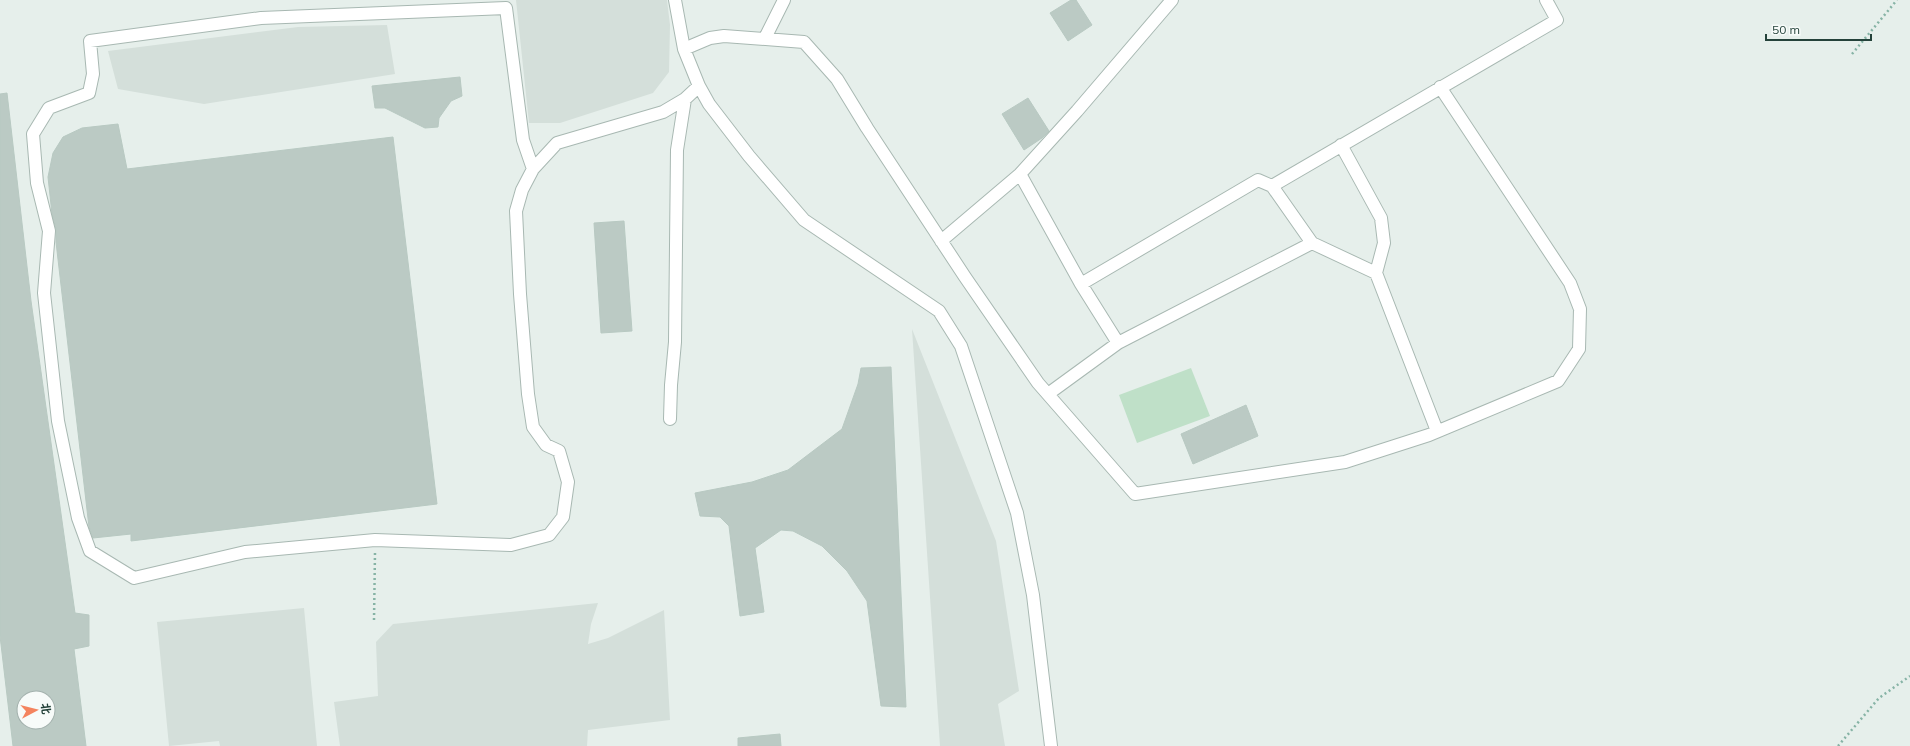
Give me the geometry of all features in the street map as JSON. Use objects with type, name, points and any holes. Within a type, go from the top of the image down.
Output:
[{"type":"street","points":[[675,0],[684,49],[699,86],[709,104],[749,156],[804,220],[939,310],[961,346],[1017,513],[1033,595],[1051,746]]},
{"type":"street","points":[[760,38],[784,0]]},
{"type":"street","points":[[941,241],[1020,174],[1077,111],[1172,0]]},
{"type":"street","points":[[1272,186],[1557,20],[1546,0]]},
{"type":"street","points":[[533,169],[523,140],[506,8],[261,18],[90,41],[92,74],[89,93],[50,108],[33,134],[37,183],[49,231],[44,293],[58,421],[78,518],[90,551],[134,578],[245,552],[375,540],[511,545],[549,535],[563,517],[568,482],[559,451],[546,445],[533,427],[528,394],[520,294],[516,211],[522,190],[533,169],[557,143],[663,112],[685,99],[699,86]]},
{"type":"street","points":[[684,49],[710,38],[724,36],[804,42],[837,78],[941,241],[1034,377],[1135,494],[1345,462],[1437,432],[1558,381],[1579,349],[1580,309],[1570,283],[1440,87]]},
{"type":"street","points":[[670,419],[671,385],[675,342],[677,150],[685,99]]},
{"type":"street","points":[[1341,145],[1382,218],[1384,243],[1376,273],[1437,432]]},
{"type":"street","points":[[1020,174],[1081,284],[1118,343]]},
{"type":"street","points":[[1081,284],[1258,180],[1272,186],[1312,244],[1376,273]]},
{"type":"street","points":[[1048,394],[1118,343],[1312,244]]},
{"type":"path","points":[[1852,54],[1897,0]]},
{"type":"path","points":[[374,620],[375,540]]},
{"type":"path","points":[[1838,746],[1879,698],[1910,676]]},
{"type":"shaded area","points":[[516,0],[667,0],[670,25],[669,72],[653,93],[560,123],[529,123]]},
{"type":"shaded area","points":[[387,25],[395,74],[204,104],[118,89],[108,51],[298,27]]},
{"type":"shaded area","points":[[912,329],[996,541],[1019,691],[998,704],[1005,746],[940,746]]},
{"type":"shaded area","points":[[598,603],[591,624],[588,644],[608,638],[664,610],[670,720],[588,730],[587,746],[340,746],[334,702],[378,696],[376,642],[393,624]]},
{"type":"shaded area","points":[[304,608],[317,746],[220,746],[219,741],[169,746],[157,622]]},
{"type":"green space","points":[[1191,368],[1210,416],[1137,443],[1119,395]]},
{"type":"building","points":[[1071,0],[1076,0],[1092,25],[1068,41],[1050,13]]},
{"type":"building","points":[[460,77],[462,96],[451,101],[439,118],[438,127],[425,128],[385,108],[375,108],[372,86]]},
{"type":"building","points":[[7,93],[31,301],[75,613],[89,615],[89,646],[74,649],[86,746],[13,746],[0,636],[0,94]]},
{"type":"building","points":[[1028,98],[1049,131],[1042,138],[1024,150],[1002,114]]},
{"type":"building","points":[[118,124],[127,169],[393,137],[437,504],[131,541],[131,534],[93,538],[89,527],[56,242],[56,229],[52,214],[48,177],[53,153],[63,137],[82,128]]},
{"type":"building","points":[[624,221],[632,331],[601,333],[594,223]]},
{"type":"building","points":[[891,367],[906,707],[881,706],[867,601],[847,571],[822,546],[793,531],[781,530],[755,548],[764,612],[740,616],[729,526],[720,517],[700,516],[695,493],[752,482],[788,470],[842,429],[858,384],[861,368]]},
{"type":"building","points":[[1246,405],[1258,436],[1193,464],[1181,434]]},
{"type":"building","points":[[780,734],[781,746],[738,746],[738,738]]}]
